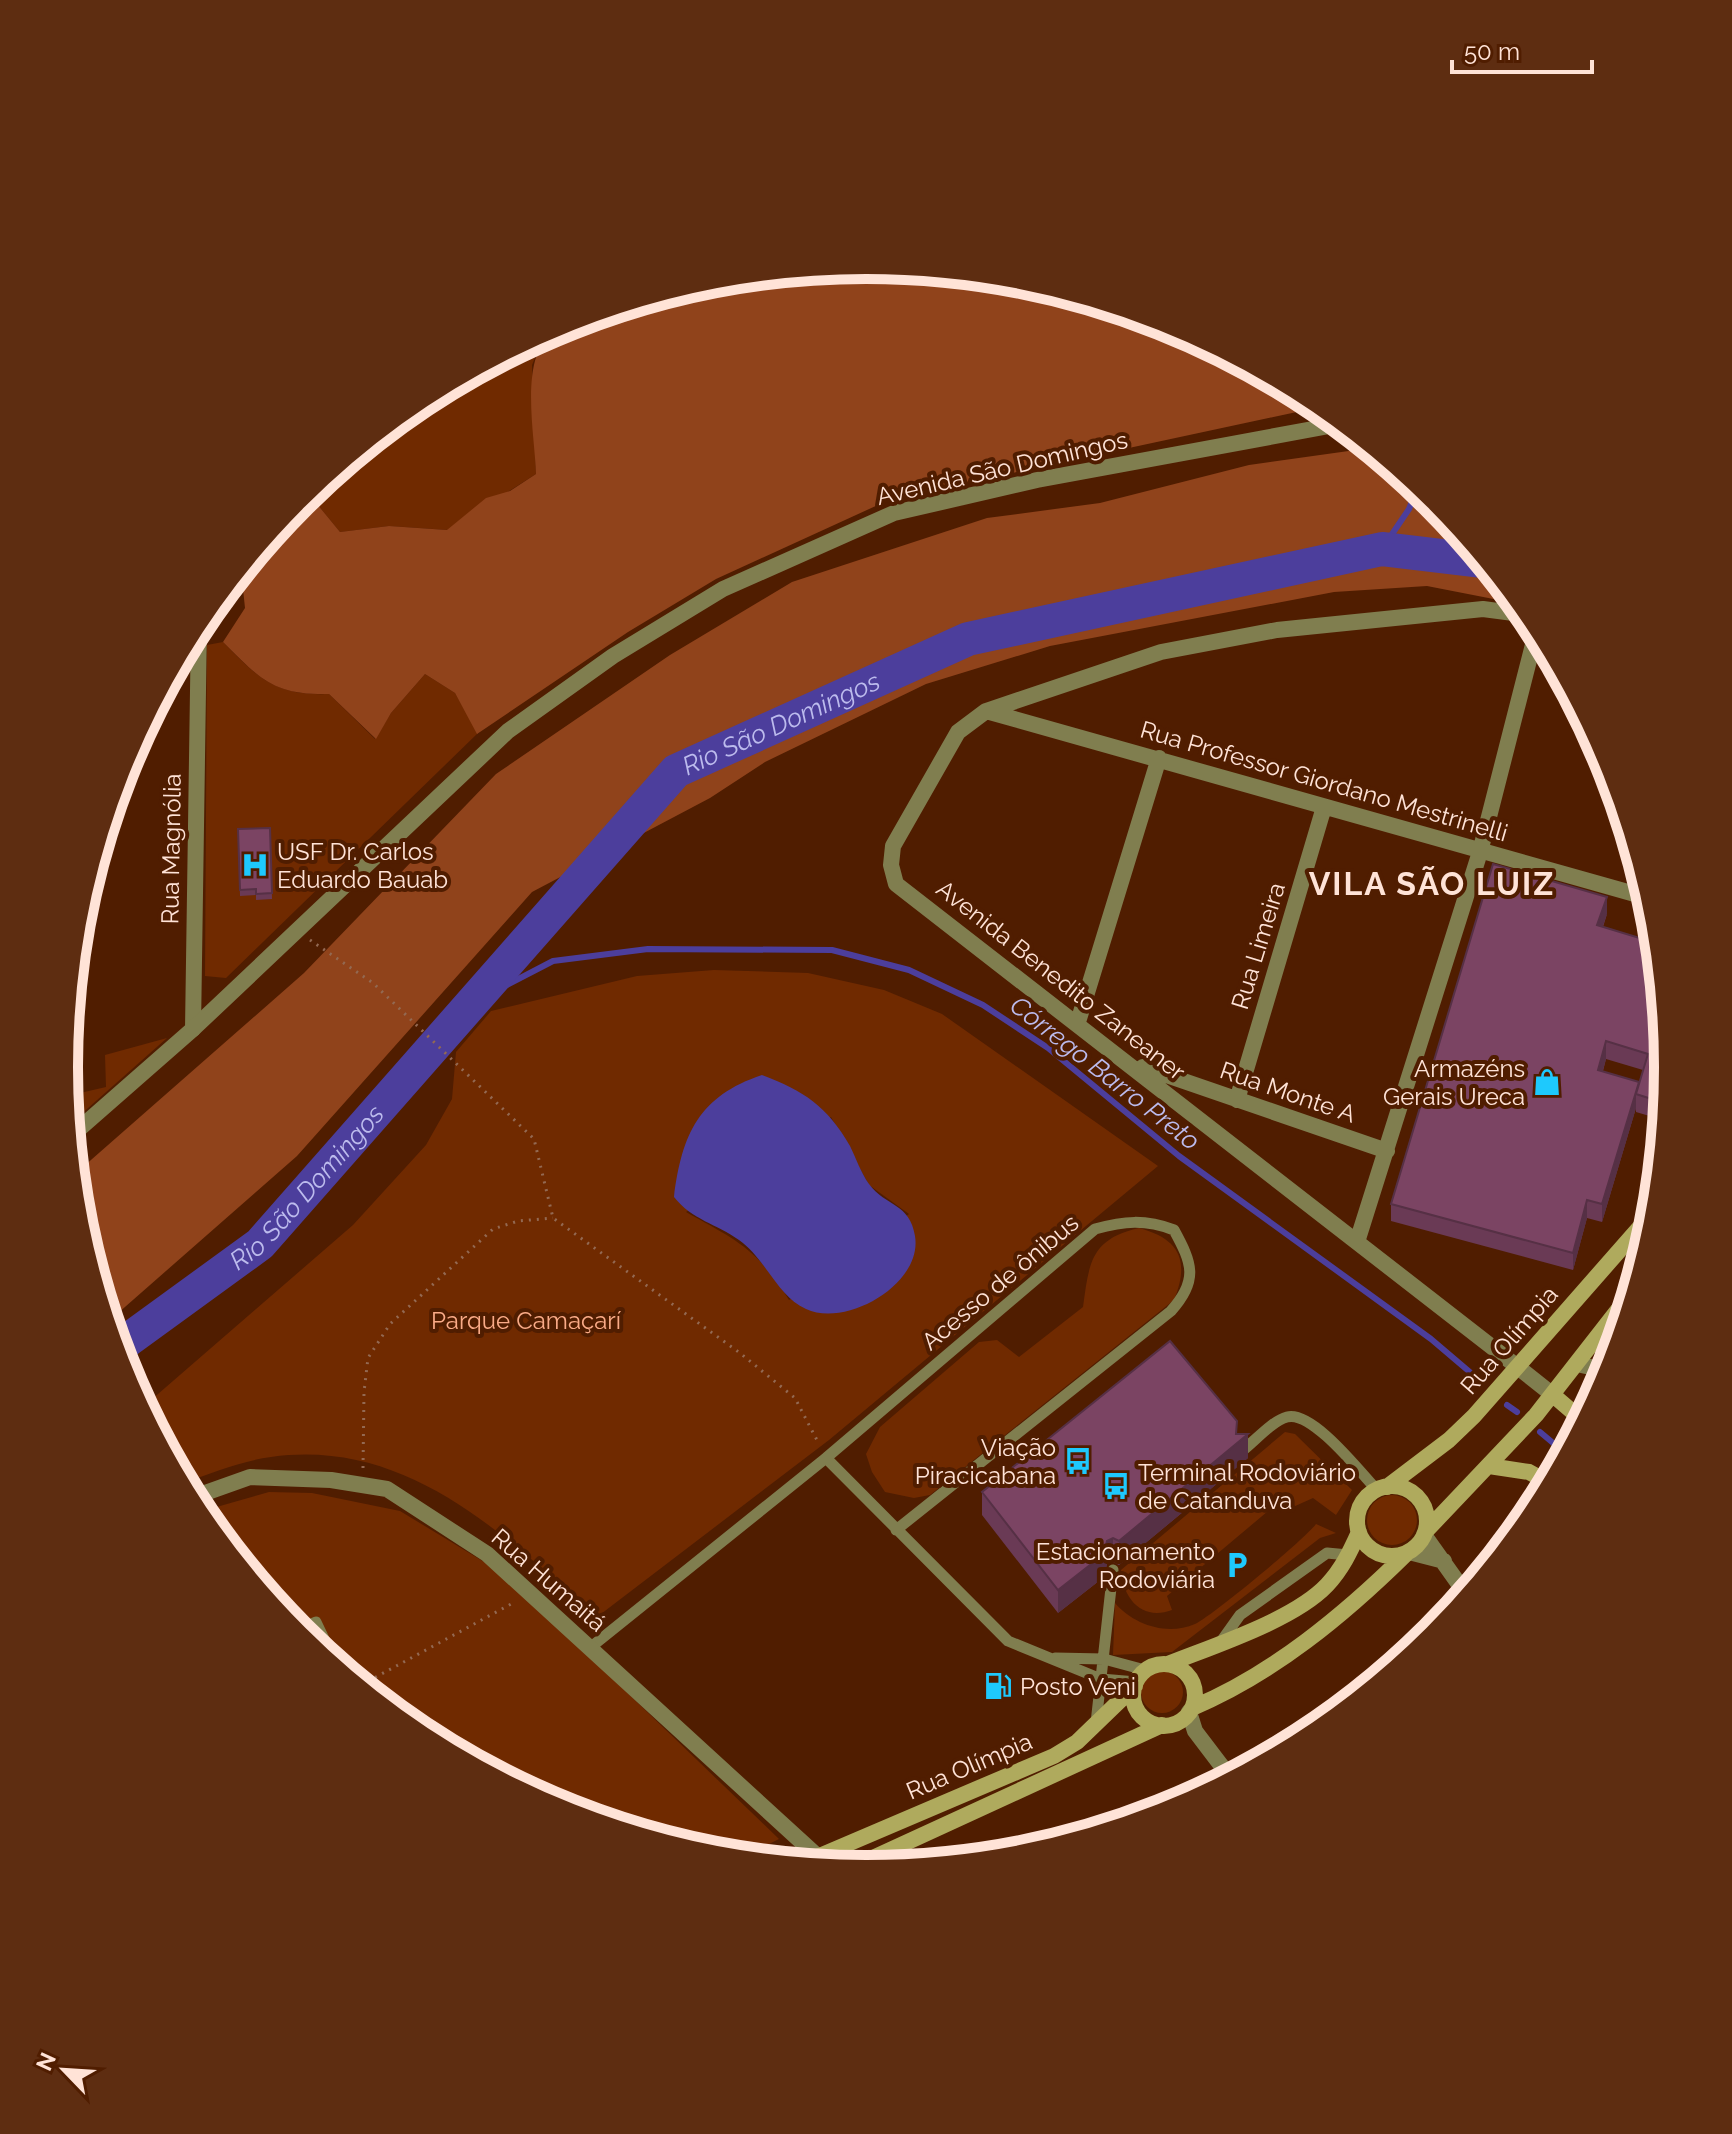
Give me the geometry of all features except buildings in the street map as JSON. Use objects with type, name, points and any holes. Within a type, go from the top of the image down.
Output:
[{"type":"main road","name":"Rua Olímpia","points":[[1382,1488],[1449,1440],[1519,1368],[1637,1231]]},
{"type":"main road","points":[[1359,1532],[1369,1548],[1378,1553],[1407,1553],[1553,1395],[1613,1317]]},
{"type":"main road","points":[[1553,1395],[1574,1413]]},
{"type":"main road","points":[[1489,1466],[1516,1468],[1538,1478]]},
{"type":"main road","points":[[1168,1664],[1179,1667],[1194,1685],[1180,1717],[1152,1723],[1136,1708],[1138,1679],[1168,1664],[1220,1643],[1313,1597],[1343,1567],[1359,1532],[1361,1505],[1382,1488],[1397,1486],[1415,1494],[1425,1511],[1425,1533]]},
{"type":"main road","name":"Rua Olímpia","points":[[881,1854],[1180,1717],[1212,1699],[1305,1641],[1351,1608],[1407,1553]]},
{"type":"main road","name":"Rua Olímpia","points":[[833,1854],[1054,1756],[1077,1742],[1138,1679]]},
{"type":"street","name":"Avenida São Domingos","points":[[81,1127],[193,1029],[508,731],[613,656],[723,589],[894,513],[1037,480],[1325,427]]},
{"type":"street","points":[[986,711],[1161,652],[1277,630],[1483,609],[1509,612]]},
{"type":"street","points":[[1357,1242],[1480,852],[1532,647]]},
{"type":"street","name":"Rua Magnólia","points":[[193,1029],[199,649]]},
{"type":"street","name":"Rua Professor Giordano Mestrinelli","points":[[986,711],[1480,852],[1634,890]]},
{"type":"street","name":"Avenida Benedito Zaneaner","points":[[986,711],[958,732],[893,846],[891,865],[896,884],[1078,1022],[1553,1395]]},
{"type":"street","points":[[1078,1022],[1159,758]]},
{"type":"street","name":"Rua Limeira","points":[[1237,1100],[1324,807]]},
{"type":"street","name":"Rua Monte A","points":[[1129,1062],[1387,1151]]},
{"type":"street","points":[[1577,1364],[1594,1368]]},
{"type":"street","name":"Rua Humaitá","points":[[204,1493],[250,1477],[387,1489],[487,1554],[591,1647],[807,1852]]},
{"type":"street","points":[[1425,1533],[1460,1585]]},
{"type":"street","points":[[1407,1553],[1444,1561]]},
{"type":"street","points":[[1180,1717],[1195,1731],[1224,1769]]},
{"type":"lane","name":"Acesso de ônibus","points":[[591,1647],[826,1458],[1095,1229],[1124,1221],[1150,1221],[1174,1230],[1190,1260],[1188,1293],[1171,1311],[896,1530]]},
{"type":"lane","points":[[1242,1451],[1283,1418],[1297,1415],[1312,1423],[1382,1488]]},
{"type":"lane","points":[[826,1458],[1008,1641],[1101,1679],[1138,1679]]},
{"type":"lane","points":[[1220,1643],[1240,1615],[1327,1553],[1348,1555]]},
{"type":"lane","points":[[1096,1723],[1113,1570]]},
{"type":"lane","points":[[310,1625],[316,1622],[324,1638]]},
{"type":"lane","points":[[1055,1658],[1104,1659],[1138,1679]]},
{"type":"path","points":[[297,931],[373,983],[534,1139],[553,1218],[740,1353],[795,1398],[826,1458]]},
{"type":"path","points":[[362,1485],[368,1358],[390,1324],[493,1229],[518,1221],[553,1218]]},
{"type":"path","points":[[371,1680],[530,1593]]},
{"type":"green space","points":[[538,351],[532,365],[536,474],[448,530],[389,526],[340,532],[316,503],[346,475],[428,412]]},
{"type":"green space","points":[[223,642],[270,683],[295,692],[329,694],[375,739],[391,713],[425,674],[455,693],[478,733],[226,978],[205,976],[207,645]]},
{"type":"green space","name":"Parque Camaçarí","points":[[714,970],[808,973],[884,990],[942,1014],[1158,1166],[829,1440],[597,1617],[489,1525],[450,1499],[409,1478],[366,1462],[320,1455],[271,1457],[195,1479],[152,1400],[353,1225],[426,1145],[452,1099],[456,1052],[491,1011],[637,976]],"holes":[[[831,1117],[869,1185],[909,1214],[789,1300],[767,1269],[745,1247],[686,1212]]]},
{"type":"green space","points":[[167,1038],[80,1115],[79,1093],[106,1087],[105,1055]]},
{"type":"green space","points":[[1139,1228],[1164,1238],[1178,1254],[1181,1274],[1174,1300],[930,1495],[914,1498],[885,1492],[872,1472],[866,1454],[880,1427],[979,1342],[997,1340],[1019,1357],[1083,1307],[1090,1266],[1101,1246],[1110,1239]]},
{"type":"green space","points":[[1285,1432],[1295,1434],[1352,1490],[1336,1515],[1313,1498],[1293,1507],[1280,1501],[1167,1596],[1172,1610],[1152,1612],[1136,1605],[1126,1590],[1121,1570]]},
{"type":"green space","points":[[269,1492],[312,1493],[400,1511],[504,1574],[779,1839],[761,1848],[692,1835],[666,1824],[662,1828],[564,1795],[472,1749],[386,1692],[346,1659],[274,1587],[213,1508]]},
{"type":"green space","points":[[1392,1495],[1410,1502],[1417,1520],[1410,1538],[1392,1545],[1374,1538],[1367,1520],[1374,1502]]},
{"type":"green space","points":[[1316,1524],[1336,1533],[1320,1538],[1172,1652],[1113,1655],[1115,1603],[1132,1617],[1152,1626],[1173,1629],[1195,1624],[1257,1577]]},
{"type":"green space","points":[[1162,1671],[1177,1677],[1183,1692],[1177,1707],[1162,1713],[1147,1707],[1141,1692],[1147,1677]]},
{"type":"shaded area","points":[[814,281],[918,281],[1020,294],[1119,321],[1215,360],[1302,411],[891,499],[716,579],[628,632],[477,734],[455,693],[425,674],[391,713],[376,739],[329,694],[295,692],[270,683],[223,642],[245,608],[243,585],[316,503],[340,532],[389,526],[447,530],[486,498],[510,491],[536,474],[531,393],[538,353],[564,339],[613,321],[712,294]]},
{"type":"shaded area","points":[[1356,450],[1423,510],[1458,547],[1501,600],[1427,586],[1334,592],[1050,646],[926,684],[765,762],[710,798],[532,892],[297,1156],[118,1313],[93,1221],[85,1166],[304,973],[496,774],[670,655],[792,582],[987,518],[1100,503],[1249,465]]},
{"type":"shaded area","points":[[762,1075],[790,1087],[823,1110],[850,1146],[869,1184],[903,1211],[912,1225],[914,1254],[907,1270],[895,1285],[860,1307],[822,1313],[806,1309],[787,1295],[739,1240],[689,1211],[674,1197],[682,1154],[697,1120],[723,1094]]},
{"type":"waterway","points":[[1382,549],[1413,500]]},
{"type":"waterway","name":"Rio São Domingos","points":[[127,1340],[260,1244],[676,771],[968,639],[1382,549],[1468,559]]},
{"type":"waterway","name":"Córrego Barro Preto","points":[[468,1005],[553,961],[648,949],[832,950],[909,970],[983,1005],[1048,1048],[1179,1156],[1431,1339],[1478,1379]]},
{"type":"waterway","name":"Córrego Barro Preto","points":[[1507,1405],[1517,1412]]},
{"type":"waterway","name":"Córrego Barro Preto","points":[[1540,1432],[1556,1446]]},
{"type":"place","name":"USF Dr. Carlos Eduardo Bauab","points":[[255,865]]},
{"type":"place","name":"Armazéns Gerais Ureca","points":[[1547,1082]]},
{"type":"place","name":"Viação Piracicabana","points":[[1078,1461]]},
{"type":"place","name":"Terminal Rodoviário de Catanduva","points":[[1116,1486]]},
{"type":"place","name":"Estacionamento Rodoviária","points":[[1237,1565]]},
{"type":"place","name":"Posto Veni","points":[[998,1686]]},
{"type":"district","name":"VILA SÃO LUIZ","points":[[1432,883]]}]
